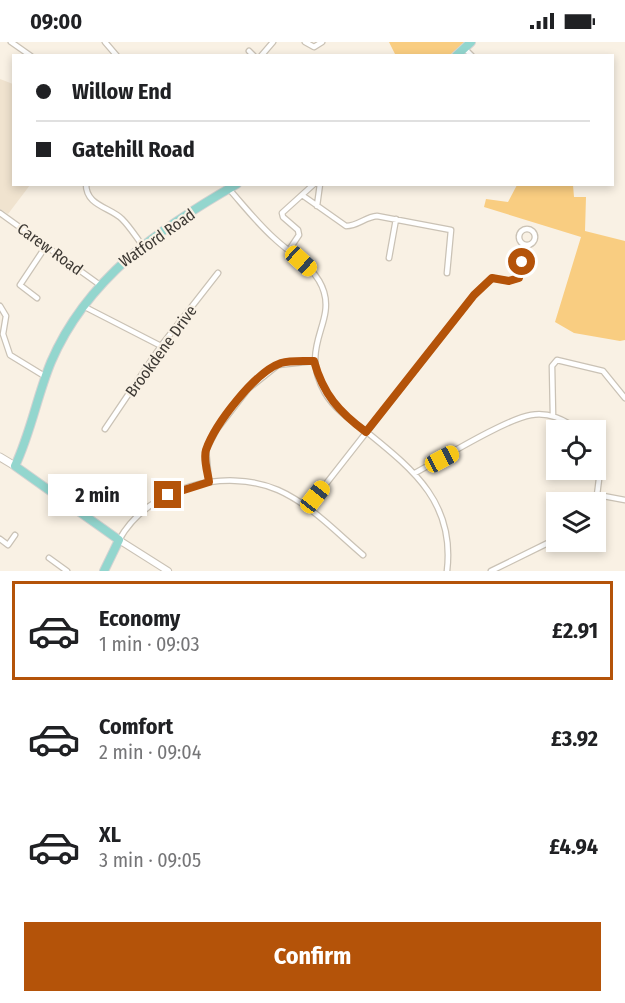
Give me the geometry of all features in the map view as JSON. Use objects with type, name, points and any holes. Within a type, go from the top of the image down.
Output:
[{"type":"main road","points":[[459,54],[471,42]]},
{"type":"main road","name":"Watford Road","points":[[15,466],[46,377],[65,333],[82,305],[119,264],[234,186]]},
{"type":"main road","points":[[0,458],[15,466],[118,540],[104,571]]},
{"type":"street","points":[[11,42],[28,54]]},
{"type":"street","points":[[263,54],[273,42]]},
{"type":"street","points":[[305,42],[314,46],[322,42]]},
{"type":"street","points":[[465,50],[470,54]]},
{"type":"street","points":[[249,51],[252,54]]},
{"type":"street","points":[[86,186],[86,192],[95,203],[120,217],[143,246]]},
{"type":"street","points":[[234,186],[275,239],[313,272],[324,291],[324,313],[314,361],[326,394],[336,407],[415,473],[433,498],[443,520],[448,547],[447,571]]},
{"type":"street","points":[[289,250],[297,240],[298,230],[283,217],[282,213],[312,186]]},
{"type":"street","points":[[317,206],[320,186]]},
{"type":"street","points":[[302,195],[346,226],[354,226],[372,216],[451,230],[447,273]]},
{"type":"street","name":"Carew Road","points":[[0,213],[100,285]]},
{"type":"street","points":[[389,258],[396,219]]},
{"type":"street","points":[[307,508],[474,295],[492,278],[509,281],[519,278],[526,245]]},
{"type":"street","points":[[37,298],[20,285],[46,246]]},
{"type":"street","name":"Brookdene Drive","points":[[105,429],[161,346],[218,273]]},
{"type":"street","points":[[82,305],[161,346]]},
{"type":"street","points":[[0,306],[6,316],[3,334],[10,356],[46,377]]},
{"type":"street","points":[[553,416],[552,366],[557,360],[603,371],[625,398]]},
{"type":"street","points":[[209,482],[206,450],[217,429],[248,389],[278,364],[314,361]]},
{"type":"street","points":[[415,473],[524,416],[553,416],[560,420]]},
{"type":"street","points":[[168,571],[118,540],[141,513],[158,501],[187,487],[209,482],[239,481],[279,490],[307,508],[363,555]]},
{"type":"street","points":[[606,496],[625,500]]},
{"type":"street","points":[[0,539],[8,545],[15,535]]},
{"type":"street","points":[[491,571],[546,543]]},
{"type":"street","points":[[49,558],[67,571]]},
{"type":"shaded area","points":[[389,42],[465,42],[451,54],[395,54]]},
{"type":"shaded area","points":[[0,79],[12,84],[12,186],[29,186],[8,214],[0,209]]},
{"type":"shaded area","points":[[516,186],[573,186],[574,197],[586,197],[585,231],[625,241],[625,340],[574,333],[555,322],[581,237],[484,207],[486,199],[508,202]]},
{"type":"route","points":[[168,495],[187,487],[209,482],[205,456],[217,429],[248,389],[278,364],[314,361],[326,394],[336,407],[366,432],[474,295],[492,278],[509,281],[519,278],[522,262]]}]
